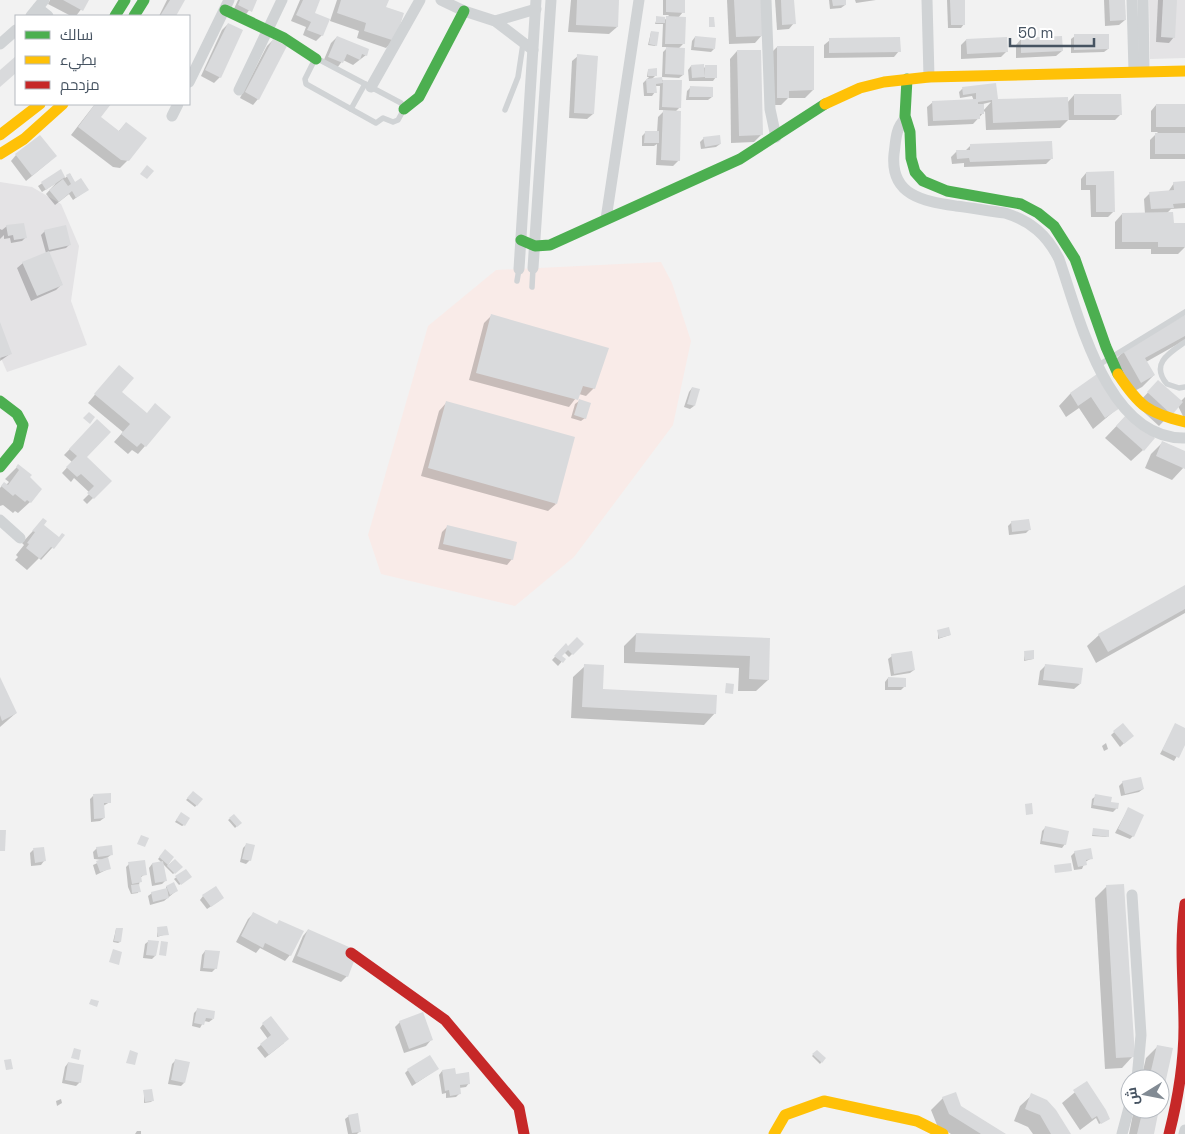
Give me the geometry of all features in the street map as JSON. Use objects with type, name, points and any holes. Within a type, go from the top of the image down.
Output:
[{"type":"street","points":[[117,15],[125,0]]},
{"type":"street","points":[[135,15],[144,0]]},
{"type":"street","points":[[239,90],[282,0]]},
{"type":"street","points":[[368,86],[420,0]]},
{"type":"street","points":[[441,0],[495,21],[533,50]]},
{"type":"street","points":[[533,268],[551,0]]},
{"type":"street","points":[[606,219],[639,0]]},
{"type":"street","points":[[766,0],[770,109],[776,137]]},
{"type":"street","points":[[927,0],[929,77]]},
{"type":"street","points":[[1132,0],[1139,71]]},
{"type":"street","points":[[1139,71],[1143,0]]},
{"type":"street","points":[[495,21],[536,4],[519,268]]},
{"type":"street","points":[[190,80],[227,5],[301,48],[316,59]]},
{"type":"street","points":[[404,109],[412,105],[419,97],[462,7]]},
{"type":"street","points":[[0,44],[15,31]]},
{"type":"street","points":[[521,240],[535,246],[550,245],[740,159],[776,137],[817,108],[860,88],[907,78],[1185,71]]},
{"type":"street","points":[[907,78],[905,119],[910,131],[912,166],[923,182],[940,190],[1021,204],[1040,214],[1056,229],[1073,257],[1109,358],[1121,380],[1137,399],[1158,415],[1170,420],[1185,422]]},
{"type":"street","points":[[1,134],[39,105]]},
{"type":"street","points":[[0,154],[24,139],[62,105]]},
{"type":"street","points":[[172,116],[178,105]]},
{"type":"street","points":[[905,119],[897,132],[894,158],[896,175],[905,190],[927,202],[1005,213],[1017,217],[1038,230],[1050,243],[1059,259],[1097,366],[1112,393],[1133,416],[1161,434],[1185,438]]},
{"type":"street","points":[[0,401],[21,418],[24,428],[22,438],[0,467]]},
{"type":"street","points":[[0,520],[20,538]]},
{"type":"street","points":[[1132,895],[1141,1035],[1138,1069]]},
{"type":"street","points":[[1169,1134],[1178,1098],[1184,1052],[1183,929],[1185,904]]},
{"type":"street","points":[[351,952],[445,1020],[519,1108],[524,1134]]},
{"type":"street","points":[[774,1134],[785,1115],[824,1101],[917,1121],[943,1134]]},
{"type":"street","points":[[1122,1134],[1126,1119]]},
{"type":"street","points":[[1184,1134],[1185,1130]]},
{"type":"lane","points":[[505,110],[518,77],[523,44]]},
{"type":"lane","points":[[316,59],[368,86],[401,103],[404,109],[396,122],[383,118],[378,123],[306,84],[305,79],[316,59]]},
{"type":"lane","points":[[351,109],[368,86]]},
{"type":"lane","points":[[517,281],[519,268]]},
{"type":"lane","points":[[532,288],[533,268]]},
{"type":"lane","points":[[1097,366],[1185,312]]},
{"type":"lane","points":[[1185,342],[1166,355],[1160,366],[1160,373],[1166,384],[1179,388],[1185,387]]},
{"type":"shaded area","points":[[1149,0],[1185,0],[1185,58],[1150,59]]},
{"type":"shaded area","points":[[0,182],[32,187],[61,204],[79,246],[71,301],[87,345],[7,372],[0,356]]},
{"type":"shaded area","points":[[661,262],[672,283],[691,341],[673,425],[574,557],[515,606],[381,574],[368,535],[428,326],[496,270]]},
{"type":"building","points":[[63,0],[89,0],[83,11]]},
{"type":"building","points":[[170,0],[185,0],[177,15],[161,15]]},
{"type":"building","points":[[240,0],[257,0],[252,12],[238,5]]},
{"type":"building","points":[[303,0],[320,0],[315,13],[330,19],[323,36],[307,30],[311,22],[296,15]]},
{"type":"building","points":[[341,0],[389,0],[386,7],[404,13],[395,41],[364,31],[366,23],[337,13]]},
{"type":"building","points":[[577,0],[619,0],[618,27],[576,25]]},
{"type":"building","points":[[666,0],[685,0],[685,13],[666,12]]},
{"type":"building","points":[[734,0],[762,0],[764,36],[736,37]]},
{"type":"building","points":[[781,0],[794,0],[796,24],[782,25]]},
{"type":"building","points":[[832,0],[846,0],[846,5],[833,6]]},
{"type":"building","points":[[950,0],[965,0],[965,25],[951,25]]},
{"type":"building","points":[[1109,0],[1125,0],[1126,20],[1110,21]]},
{"type":"building","points":[[1163,0],[1177,0],[1175,38],[1161,37]]},
{"type":"building","points":[[656,16],[665,17],[665,23],[656,23]]},
{"type":"building","points":[[666,16],[686,17],[685,44],[665,44]]},
{"type":"building","points":[[709,17],[714,17],[715,27],[709,27]]},
{"type":"building","points":[[228,23],[243,30],[221,78],[205,70]]},
{"type":"building","points":[[651,31],[659,32],[657,46],[649,44]]},
{"type":"building","points":[[1074,34],[1109,34],[1109,49],[1074,50]]},
{"type":"building","points":[[337,36],[369,49],[367,56],[362,54],[360,60],[347,54],[343,63],[328,57]]},
{"type":"building","points":[[695,36],[716,38],[715,49],[694,47]]},
{"type":"building","points":[[1062,36],[1063,51],[1021,53],[1021,38]]},
{"type":"building","points":[[900,37],[901,52],[829,53],[829,38]]},
{"type":"building","points":[[1007,37],[1008,52],[967,54],[966,39]]},
{"type":"building","points":[[273,39],[287,46],[259,100],[245,92]]},
{"type":"building","points":[[777,46],[814,46],[814,90],[789,91],[789,98],[777,98]]},
{"type":"building","points":[[666,47],[685,48],[684,75],[665,74]]},
{"type":"building","points":[[737,50],[761,50],[763,135],[739,136]]},
{"type":"building","points":[[577,54],[598,56],[594,114],[574,113]]},
{"type":"building","points":[[15,57],[15,74],[0,87],[0,70]]},
{"type":"building","points":[[704,64],[705,77],[692,78],[691,65]]},
{"type":"building","points":[[705,65],[717,65],[717,78],[705,78]]},
{"type":"building","points":[[657,68],[657,76],[648,76],[648,69]]},
{"type":"building","points":[[662,77],[663,83],[656,84],[657,93],[647,93],[646,79]]},
{"type":"building","points":[[663,80],[682,80],[681,108],[662,107]]},
{"type":"building","points":[[996,83],[998,99],[1068,97],[1069,120],[993,123],[992,100],[978,102],[978,104],[984,104],[984,114],[980,114],[980,119],[933,121],[932,101],[976,99],[976,93],[963,95],[962,87]]},
{"type":"building","points":[[690,86],[713,87],[713,97],[689,97]]},
{"type":"building","points":[[1074,94],[1121,94],[1122,115],[1074,115]]},
{"type":"building","points":[[1156,104],[1185,104],[1185,127],[1156,127]]},
{"type":"building","points":[[94,105],[110,105],[101,117],[119,131],[126,122],[147,138],[129,161],[121,160],[78,127]]},
{"type":"building","points":[[663,110],[681,111],[680,161],[661,160]]},
{"type":"building","points":[[645,131],[659,131],[659,143],[644,143]]},
{"type":"building","points":[[1155,133],[1185,133],[1185,154],[1155,154]]},
{"type":"building","points":[[40,135],[57,156],[32,176],[15,154]]},
{"type":"building","points":[[720,135],[721,144],[705,147],[703,137]]},
{"type":"building","points":[[1052,141],[1053,159],[970,162],[969,158],[957,159],[956,150],[970,150],[970,144]]},
{"type":"building","points":[[147,165],[154,171],[147,179],[140,174]]},
{"type":"building","points":[[61,169],[65,177],[46,190],[41,182]]},
{"type":"building","points":[[1114,171],[1115,212],[1096,212],[1096,185],[1086,185],[1086,172]]},
{"type":"building","points":[[70,173],[75,182],[81,178],[89,190],[76,198],[72,191],[59,202],[49,190],[63,179],[68,186],[71,184],[66,175]]},
{"type":"building","points":[[1185,181],[1185,203],[1173,204],[1174,208],[1151,209],[1149,192],[1174,190],[1173,182]]},
{"type":"building","points":[[1173,212],[1174,223],[1185,223],[1185,247],[1158,247],[1158,242],[1122,242],[1122,213]]},
{"type":"building","points":[[24,223],[27,238],[14,240],[13,235],[8,236],[6,225]]},
{"type":"building","points":[[66,225],[71,245],[49,250],[44,230]]},
{"type":"building","points":[[49,251],[63,285],[37,296],[22,262]]},
{"type":"building","points":[[491,314],[609,348],[595,389],[583,386],[578,400],[476,373]]},
{"type":"building","points":[[1185,315],[1185,336],[1145,358],[1155,375],[1141,383],[1123,351]]},
{"type":"building","points":[[0,322],[12,354],[0,358]]},
{"type":"building","points":[[119,365],[134,378],[122,392],[147,413],[155,403],[171,417],[146,447],[141,443],[137,447],[121,434],[130,424],[94,394]]},
{"type":"building","points":[[1097,374],[1120,408],[1105,418],[1091,397],[1078,406],[1070,393]]},
{"type":"building","points":[[1158,380],[1183,402],[1172,415],[1147,392]]},
{"type":"building","points":[[692,387],[700,389],[695,406],[687,404]]},
{"type":"building","points":[[579,399],[591,403],[586,419],[574,415]]},
{"type":"building","points":[[446,401],[575,437],[557,504],[428,468]]},
{"type":"building","points":[[89,412],[95,417],[90,424],[83,418]]},
{"type":"building","points":[[1127,414],[1155,438],[1144,451],[1116,426]]},
{"type":"building","points":[[97,419],[111,432],[87,457],[112,481],[94,499],[87,493],[94,486],[81,474],[77,477],[66,467],[77,456],[69,449]]},
{"type":"building","points":[[1162,441],[1185,451],[1185,469],[1156,456]]},
{"type":"building","points":[[18,464],[32,475],[30,477],[42,489],[31,503],[27,500],[25,502],[15,494],[13,496],[1,486],[4,482],[8,485],[19,470],[16,467]]},
{"type":"building","points":[[43,518],[47,521],[44,525],[59,537],[62,533],[65,535],[54,549],[51,547],[40,559],[26,548],[29,544],[27,543],[35,532],[32,531]]},
{"type":"building","points":[[1029,519],[1031,530],[1012,532],[1011,521]]},
{"type":"building","points":[[447,525],[517,542],[513,560],[443,544]]},
{"type":"building","points":[[1185,585],[1185,609],[1108,652],[1098,634]]},
{"type":"building","points":[[949,627],[951,635],[939,638],[937,630]]},
{"type":"building","points":[[636,633],[770,638],[769,680],[749,679],[750,656],[635,652]]},
{"type":"building","points":[[577,637],[584,644],[573,655],[568,650],[562,656],[566,659],[563,663],[554,656],[566,643],[568,646]]},
{"type":"building","points":[[1034,650],[1034,659],[1025,660],[1024,651]]},
{"type":"building","points":[[912,651],[915,670],[894,674],[891,654]]},
{"type":"building","points":[[584,664],[604,665],[603,689],[717,695],[716,714],[582,707]]},
{"type":"building","points":[[1045,664],[1083,668],[1081,684],[1043,680]]},
{"type":"building","points":[[0,677],[17,713],[2,721],[0,715]]},
{"type":"building","points":[[888,677],[906,678],[906,687],[888,687]]},
{"type":"building","points":[[726,683],[734,684],[733,694],[725,693]]},
{"type":"building","points":[[1123,723],[1134,736],[1124,744],[1113,731]]},
{"type":"building","points":[[1175,723],[1185,728],[1185,745],[1179,758],[1162,750]]},
{"type":"building","points":[[1141,777],[1144,789],[1125,794],[1122,781]]},
{"type":"building","points":[[193,791],[203,799],[197,806],[187,798]]},
{"type":"building","points":[[111,793],[111,803],[104,803],[105,818],[94,819],[93,794]]},
{"type":"building","points":[[1095,794],[1112,797],[1111,802],[1119,803],[1118,809],[1093,805]]},
{"type":"building","points":[[1032,803],[1033,814],[1026,815],[1025,804]]},
{"type":"building","points":[[1128,807],[1144,815],[1134,837],[1118,829]]},
{"type":"building","points":[[181,812],[190,818],[185,826],[176,820]]},
{"type":"building","points":[[234,814],[242,823],[237,827],[229,818]]},
{"type":"building","points":[[1045,826],[1069,831],[1066,845],[1042,841]]},
{"type":"building","points":[[1093,828],[1109,830],[1109,837],[1092,835]]},
{"type":"building","points":[[0,830],[6,830],[5,851],[0,851]]},
{"type":"building","points":[[141,835],[149,838],[145,847],[137,844]]},
{"type":"building","points":[[246,843],[255,845],[251,861],[242,859]]},
{"type":"building","points":[[112,845],[113,855],[98,857],[96,847]]},
{"type":"building","points":[[44,847],[46,861],[35,863],[33,848]]},
{"type":"building","points":[[1091,848],[1093,859],[1086,860],[1087,865],[1078,867],[1074,851]]},
{"type":"building","points":[[165,849],[174,857],[168,865],[159,857]]},
{"type":"building","points":[[108,857],[111,869],[100,872],[96,861]]},
{"type":"building","points":[[175,859],[183,867],[175,874],[167,866]]},
{"type":"building","points":[[145,860],[147,875],[141,876],[142,882],[132,884],[128,862]]},
{"type":"building","points":[[163,861],[167,881],[155,883],[152,863]]},
{"type":"building","points":[[1071,863],[1072,871],[1055,873],[1054,865]]},
{"type":"building","points":[[186,869],[192,877],[181,885],[175,876]]},
{"type":"building","points":[[174,882],[178,891],[170,895],[166,886]]},
{"type":"building","points":[[139,884],[141,892],[132,893],[131,885]]},
{"type":"building","points":[[1124,884],[1135,1057],[1116,1058],[1106,885]]},
{"type":"building","points":[[216,886],[224,898],[211,907],[202,895]]},
{"type":"building","points":[[167,888],[169,898],[153,902],[151,892]]},
{"type":"building","points":[[253,912],[277,924],[279,920],[304,931],[291,956],[265,943],[263,948],[241,936]]},
{"type":"building","points":[[167,926],[169,935],[158,936],[157,927]]},
{"type":"building","points":[[116,928],[123,928],[121,942],[114,941]]},
{"type":"building","points":[[308,929],[358,951],[348,977],[297,956]]},
{"type":"building","points":[[148,940],[159,941],[156,956],[146,955]]},
{"type":"building","points":[[161,941],[168,942],[166,956],[159,955]]},
{"type":"building","points":[[113,949],[122,952],[119,965],[109,962]]},
{"type":"building","points":[[205,950],[220,951],[217,969],[203,968]]},
{"type":"building","points":[[91,999],[99,1001],[97,1007],[89,1004]]},
{"type":"building","points":[[197,1008],[215,1011],[214,1019],[206,1018],[204,1025],[194,1023]]},
{"type":"building","points":[[423,1012],[433,1040],[409,1049],[399,1021]]},
{"type":"building","points":[[271,1016],[289,1039],[269,1055],[260,1044],[271,1035],[262,1023]]},
{"type":"building","points":[[1157,1045],[1173,1048],[1168,1069],[1151,1069]]},
{"type":"building","points":[[74,1048],[81,1050],[79,1060],[71,1058]]},
{"type":"building","points":[[130,1050],[138,1053],[135,1065],[126,1063]]},
{"type":"building","points":[[817,1050],[826,1058],[822,1063],[812,1054]]},
{"type":"building","points":[[430,1055],[439,1069],[416,1083],[407,1069]]},
{"type":"building","points":[[11,1059],[13,1069],[6,1070],[4,1060]]},
{"type":"building","points":[[175,1059],[190,1062],[185,1083],[171,1080]]},
{"type":"building","points":[[68,1062],[84,1065],[81,1083],[65,1080]]},
{"type":"building","points":[[455,1068],[456,1074],[469,1072],[470,1084],[460,1085],[461,1094],[450,1096],[449,1090],[445,1091],[442,1070]]},
{"type":"building","points":[[1087,1081],[1110,1119],[1101,1124],[1097,1116],[1092,1119],[1073,1090]]},
{"type":"building","points":[[152,1089],[154,1101],[145,1102],[143,1090]]},
{"type":"building","points":[[956,1092],[961,1106],[1006,1134],[981,1134],[949,1114],[942,1097]]},
{"type":"building","points":[[1031,1093],[1047,1100],[1056,1110],[1071,1134],[1051,1134],[1040,1115],[1025,1109]]},
{"type":"building","points":[[358,1113],[361,1132],[352,1133],[348,1115]]},
{"type":"building","points":[[1141,1119],[1157,1119],[1154,1134],[1137,1134]]},
{"type":"traffic: fast","points":[[116,15],[125,0]]},
{"type":"traffic: fast","points":[[135,15],[144,0]]},
{"type":"traffic: fast","points":[[225,10],[284,38],[316,59]]},
{"type":"traffic: fast","points":[[404,109],[419,97],[464,11]]},
{"type":"traffic: fast","points":[[907,79],[905,116],[910,132],[911,158],[915,172],[923,181],[947,191],[1021,204],[1038,213],[1054,226],[1075,259],[1106,347],[1118,374]]},
{"type":"traffic: fast","points":[[521,240],[535,246],[550,245],[740,159],[825,104]]},
{"type":"traffic: fast","points":[[0,401],[17,414],[23,425],[18,445],[0,467]]},
{"type":"traffic: slow","points":[[825,104],[860,88],[884,82],[929,77],[1185,71]]},
{"type":"traffic: slow","points":[[0,135],[39,105]]},
{"type":"traffic: slow","points":[[0,154],[24,139],[62,105]]},
{"type":"traffic: slow","points":[[1118,374],[1132,394],[1146,407],[1162,415],[1185,422]]},
{"type":"traffic: slow","points":[[774,1134],[785,1115],[824,1101],[917,1121],[943,1134]]},
{"type":"traffic: jam","points":[[1169,1134],[1178,1095],[1183,1054],[1182,950],[1185,904]]},
{"type":"traffic: jam","points":[[351,953],[445,1020],[519,1108],[524,1134]]}]
